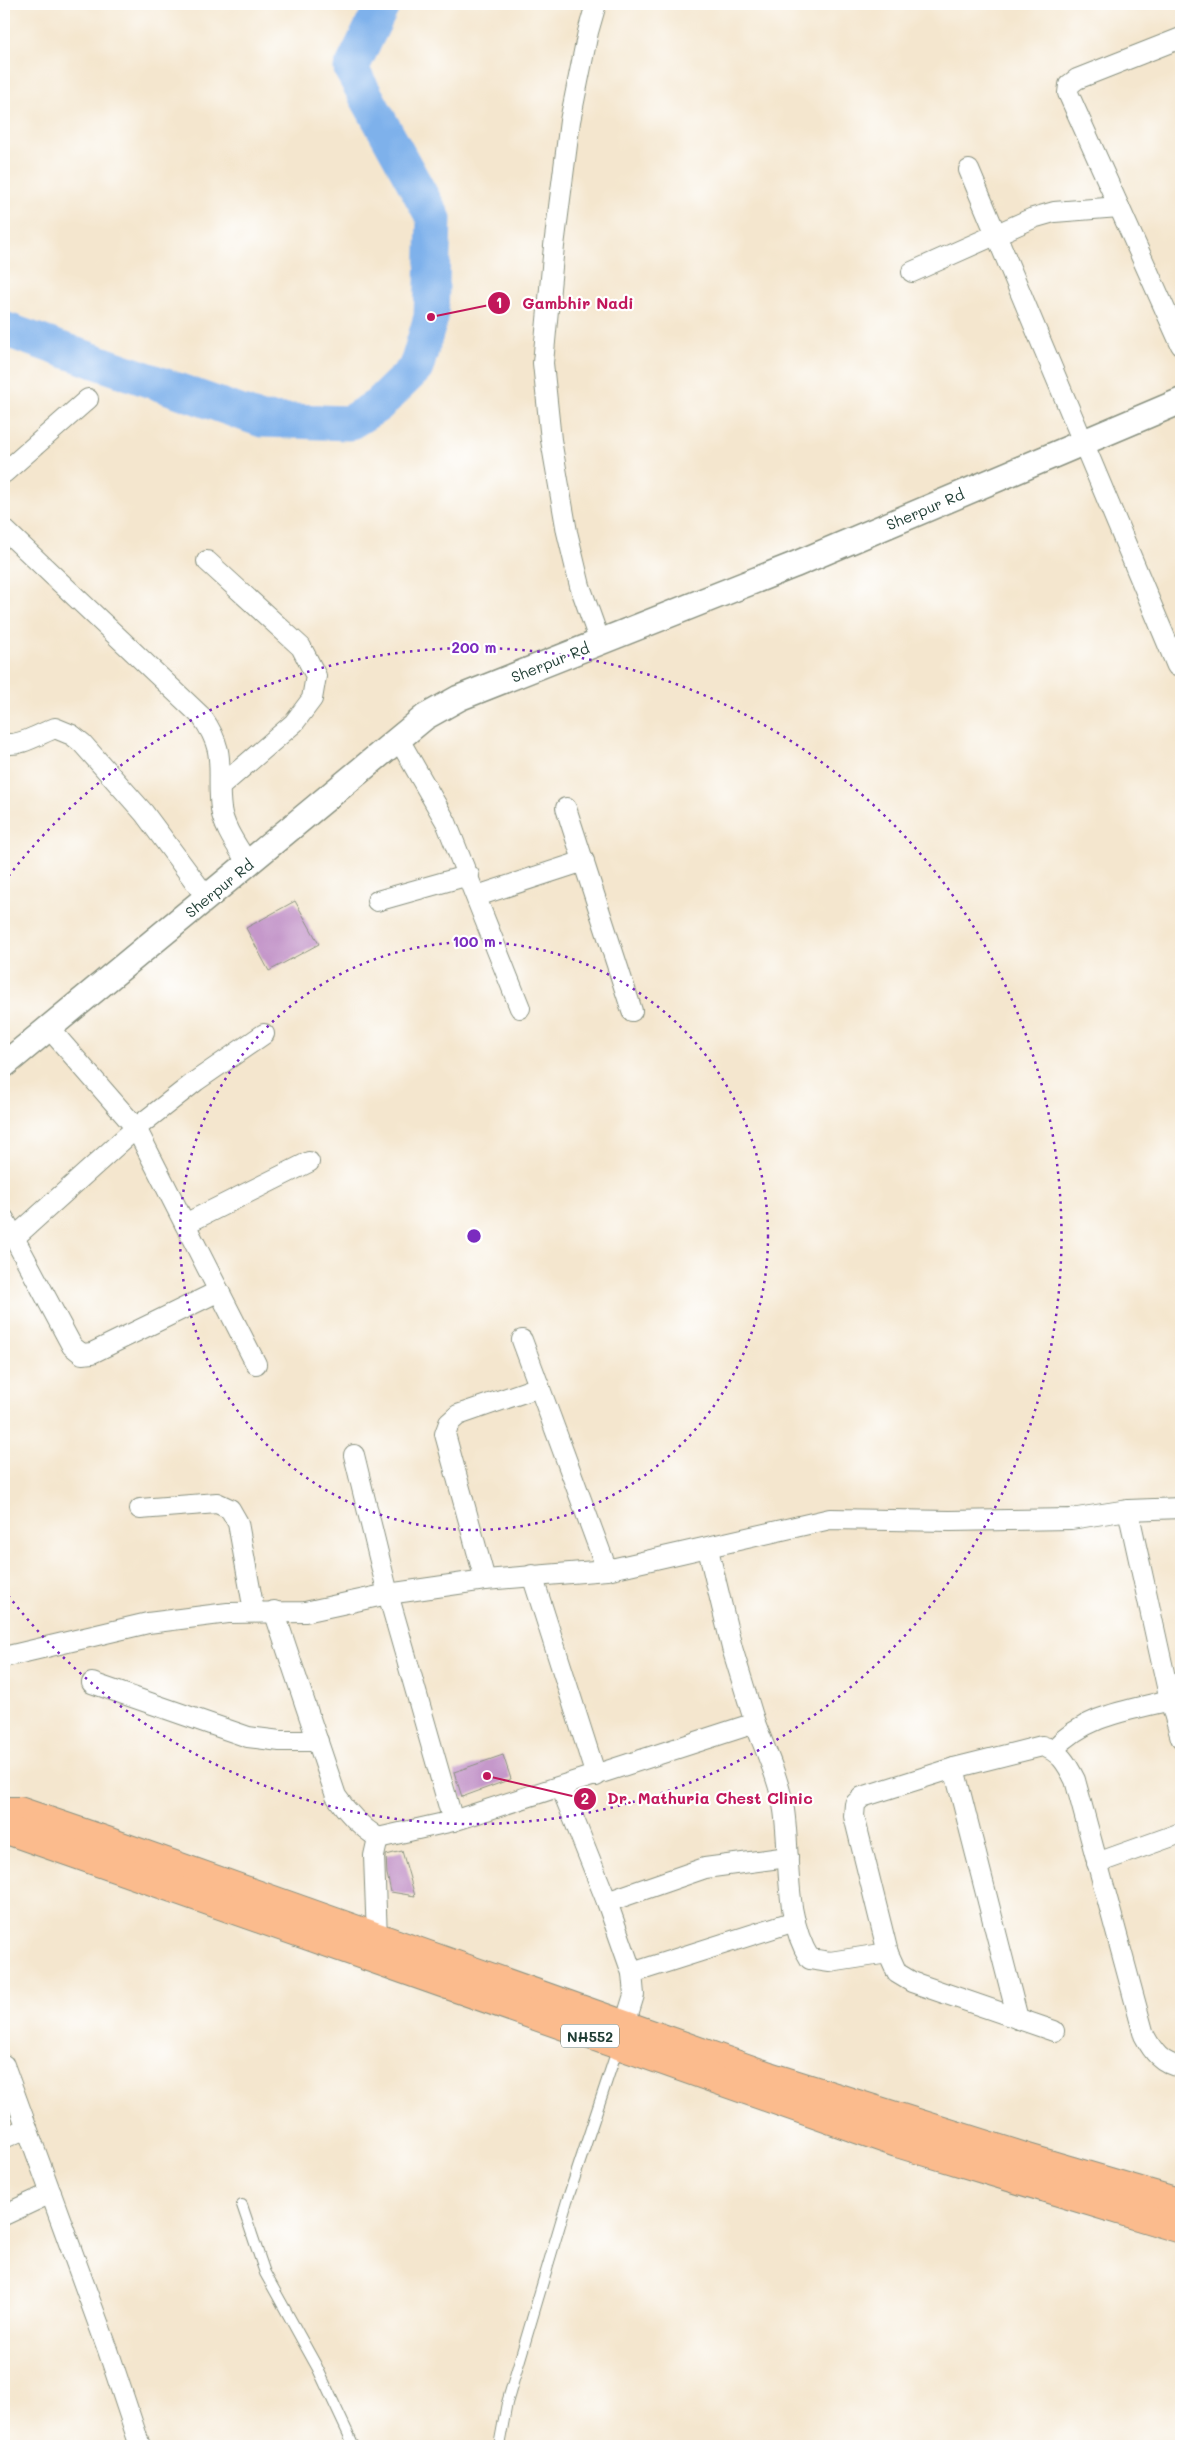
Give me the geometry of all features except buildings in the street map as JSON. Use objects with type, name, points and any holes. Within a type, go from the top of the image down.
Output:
[{"type":"highway","name":"NH552","points":[[4,1811],[19,1811],[377,1938],[898,2143],[1181,2229]]},
{"type":"highway","name":"NH552","points":[[4,1826],[20,1834],[622,2035],[825,2094],[1181,2203]]},
{"type":"street","points":[[596,4],[588,32],[570,121],[554,246],[544,363],[552,440],[567,532],[580,586],[600,642]]},
{"type":"street","points":[[1181,38],[1078,79],[1069,85],[1071,102],[1181,345]]},
{"type":"street","points":[[969,170],[1177,666]]},
{"type":"street","points":[[912,272],[996,233],[1054,212],[1119,207]]},
{"type":"street","points":[[4,473],[88,399]]},
{"type":"street","name":"Sherpur Rd","points":[[4,1064],[425,717],[459,698],[794,565],[1181,401]]},
{"type":"street","points":[[6,537],[202,717],[215,734],[220,756],[221,809],[228,831],[248,864]]},
{"type":"street","points":[[207,561],[301,647],[316,676],[312,699],[294,723],[221,786]]},
{"type":"street","points":[[4,743],[9,745],[23,741],[55,728],[72,735],[144,813],[207,898]]},
{"type":"street","points":[[398,738],[446,822],[469,875],[520,1008]]},
{"type":"street","points":[[566,808],[632,1012]]},
{"type":"street","points":[[477,896],[584,862]]},
{"type":"street","points":[[377,902],[469,875]]},
{"type":"street","points":[[48,1028],[136,1128],[256,1364]]},
{"type":"street","points":[[15,1237],[136,1128],[196,1081],[264,1034]]},
{"type":"street","points":[[185,1224],[309,1162]]},
{"type":"street","points":[[4,1219],[72,1346],[82,1354],[92,1353],[220,1292]]},
{"type":"street","points":[[522,1340],[607,1570]]},
{"type":"street","points":[[484,1580],[445,1434],[449,1422],[458,1415],[539,1387]]},
{"type":"street","points":[[354,1455],[388,1594],[453,1821]]},
{"type":"street","points":[[140,1509],[218,1503],[230,1509],[238,1524],[254,1611]]},
{"type":"street","points":[[4,1657],[148,1623],[254,1611],[305,1612],[388,1594],[484,1580],[607,1570],[830,1519],[950,1522],[1071,1519],[1128,1510],[1181,1508]]},
{"type":"street","points":[[1128,1510],[1170,1700],[1181,1738]]},
{"type":"street","points":[[708,1548],[732,1648],[755,1723],[776,1774],[784,1810],[795,1921],[801,1944],[810,1959],[830,1962],[888,1953]]},
{"type":"street","points":[[532,1575],[596,1776]]},
{"type":"street","points":[[274,1611],[336,1796],[346,1812],[357,1824],[378,1838],[453,1821],[755,1723]]},
{"type":"street","points":[[92,1683],[248,1737],[280,1741],[318,1741]]},
{"type":"street","points":[[1054,1750],[1066,1736],[1099,1718],[1170,1700]]},
{"type":"street","points":[[1054,2031],[912,1982],[897,1973],[888,1953],[854,1816],[854,1804],[862,1797],[954,1768],[1042,1746],[1054,1750],[1066,1762],[1075,1780],[1144,2034],[1154,2053],[1168,2064],[1181,2066]]},
{"type":"street","points":[[954,1768],[1018,2019]]},
{"type":"street","points":[[561,1787],[607,1902],[632,1973],[634,1995],[622,2035]]},
{"type":"street","points":[[1097,1863],[1181,1833]]},
{"type":"street","points":[[377,1938],[374,1856],[378,1838]]},
{"type":"street","points":[[607,1902],[705,1868],[788,1857]]},
{"type":"street","points":[[632,1973],[795,1921]]},
{"type":"street","points":[[4,2065],[108,2350],[140,2446]]},
{"type":"street","points":[[4,2138],[27,2128]]},
{"type":"street","points":[[4,2215],[51,2194]]},
{"type":"lane","points":[[499,2446],[507,2403],[564,2211],[622,2035]]},
{"type":"lane","points":[[242,2205],[265,2273],[317,2367],[354,2446]]},
{"type":"waterway","points":[[4,329],[262,420],[349,423],[377,406],[416,368],[431,317],[434,219],[351,69],[383,4]]},
{"type":"place","name":"Gambhir Nadi","points":[[431,317]]},
{"type":"place","name":"Dr. Mathuria Chest Clinic","points":[[487,1776]]}]
